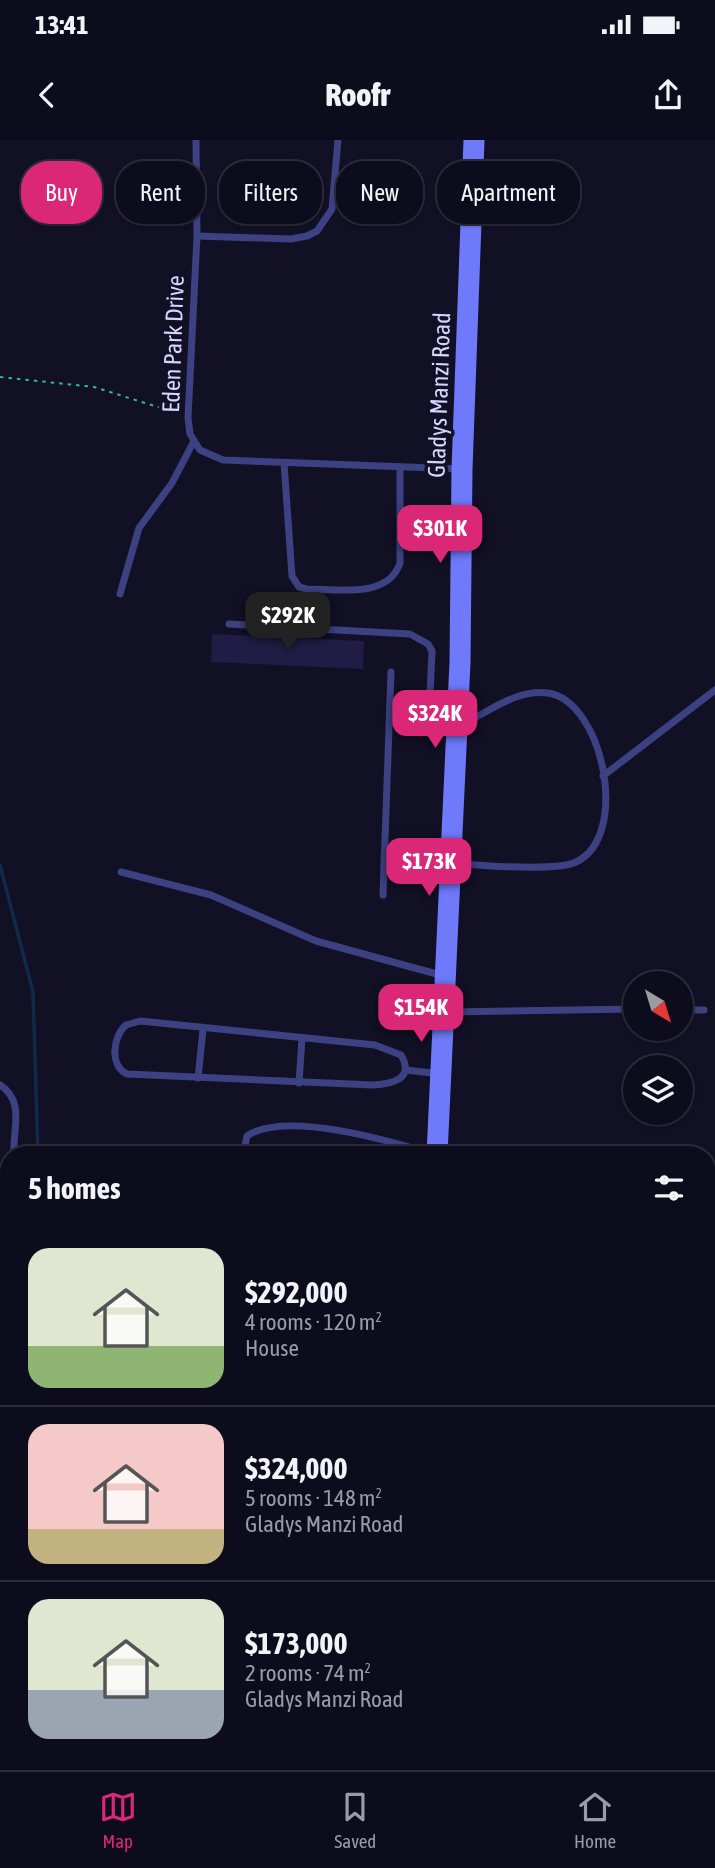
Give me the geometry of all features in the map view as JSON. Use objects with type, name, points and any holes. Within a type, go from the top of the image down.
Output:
[{"type":"main road","name":"Gladys Manzi Road","points":[[437,1146],[457,728],[462,469],[474,140]]},
{"type":"lane","name":"Eden Park Drive","points":[[196,140],[197,236],[188,418],[194,441],[207,456],[223,460],[462,469]]},
{"type":"lane","points":[[197,236],[290,239],[317,231],[332,209],[338,140]]},
{"type":"lane","points":[[120,594],[139,527],[172,484],[194,441]]},
{"type":"lane","points":[[284,463],[292,576],[299,587],[307,589],[380,587],[396,574],[400,563],[400,467]]},
{"type":"lane","points":[[229,624],[410,634],[421,638],[432,650],[434,659],[428,703],[431,722],[439,730],[457,728],[506,701],[537,693],[550,694],[568,702],[589,730],[600,754],[607,811],[600,833],[589,852],[575,863],[550,866],[451,863],[384,857]]},
{"type":"lane","points":[[383,895],[390,672]]},
{"type":"lane","points":[[603,776],[715,690]]},
{"type":"lane","points":[[121,872],[211,895],[316,941],[445,977]]},
{"type":"lane","points":[[443,1012],[623,1010]]},
{"type":"lane","points":[[693,1010],[704,1010]]},
{"type":"lane","points":[[131,1022],[302,1038],[393,1049],[401,1055],[406,1069],[401,1080],[389,1084],[299,1083],[127,1074],[117,1066],[116,1047],[122,1028],[131,1022]]},
{"type":"lane","points":[[198,1078],[203,1030]]},
{"type":"lane","points":[[299,1083],[302,1038]]},
{"type":"lane","points":[[406,1069],[441,1075]]},
{"type":"lane","points":[[0,1085],[7,1089],[17,1107],[15,1146]]},
{"type":"lane","points":[[245,1146],[247,1136],[259,1128],[327,1128],[406,1146]]},
{"type":"path","points":[[0,377],[94,387],[154,404],[188,418]]},
{"type":"building","points":[[212,634],[364,641],[363,669],[211,662]]},
{"type":"waterway","points":[[0,865],[33,992],[38,1146]]}]
